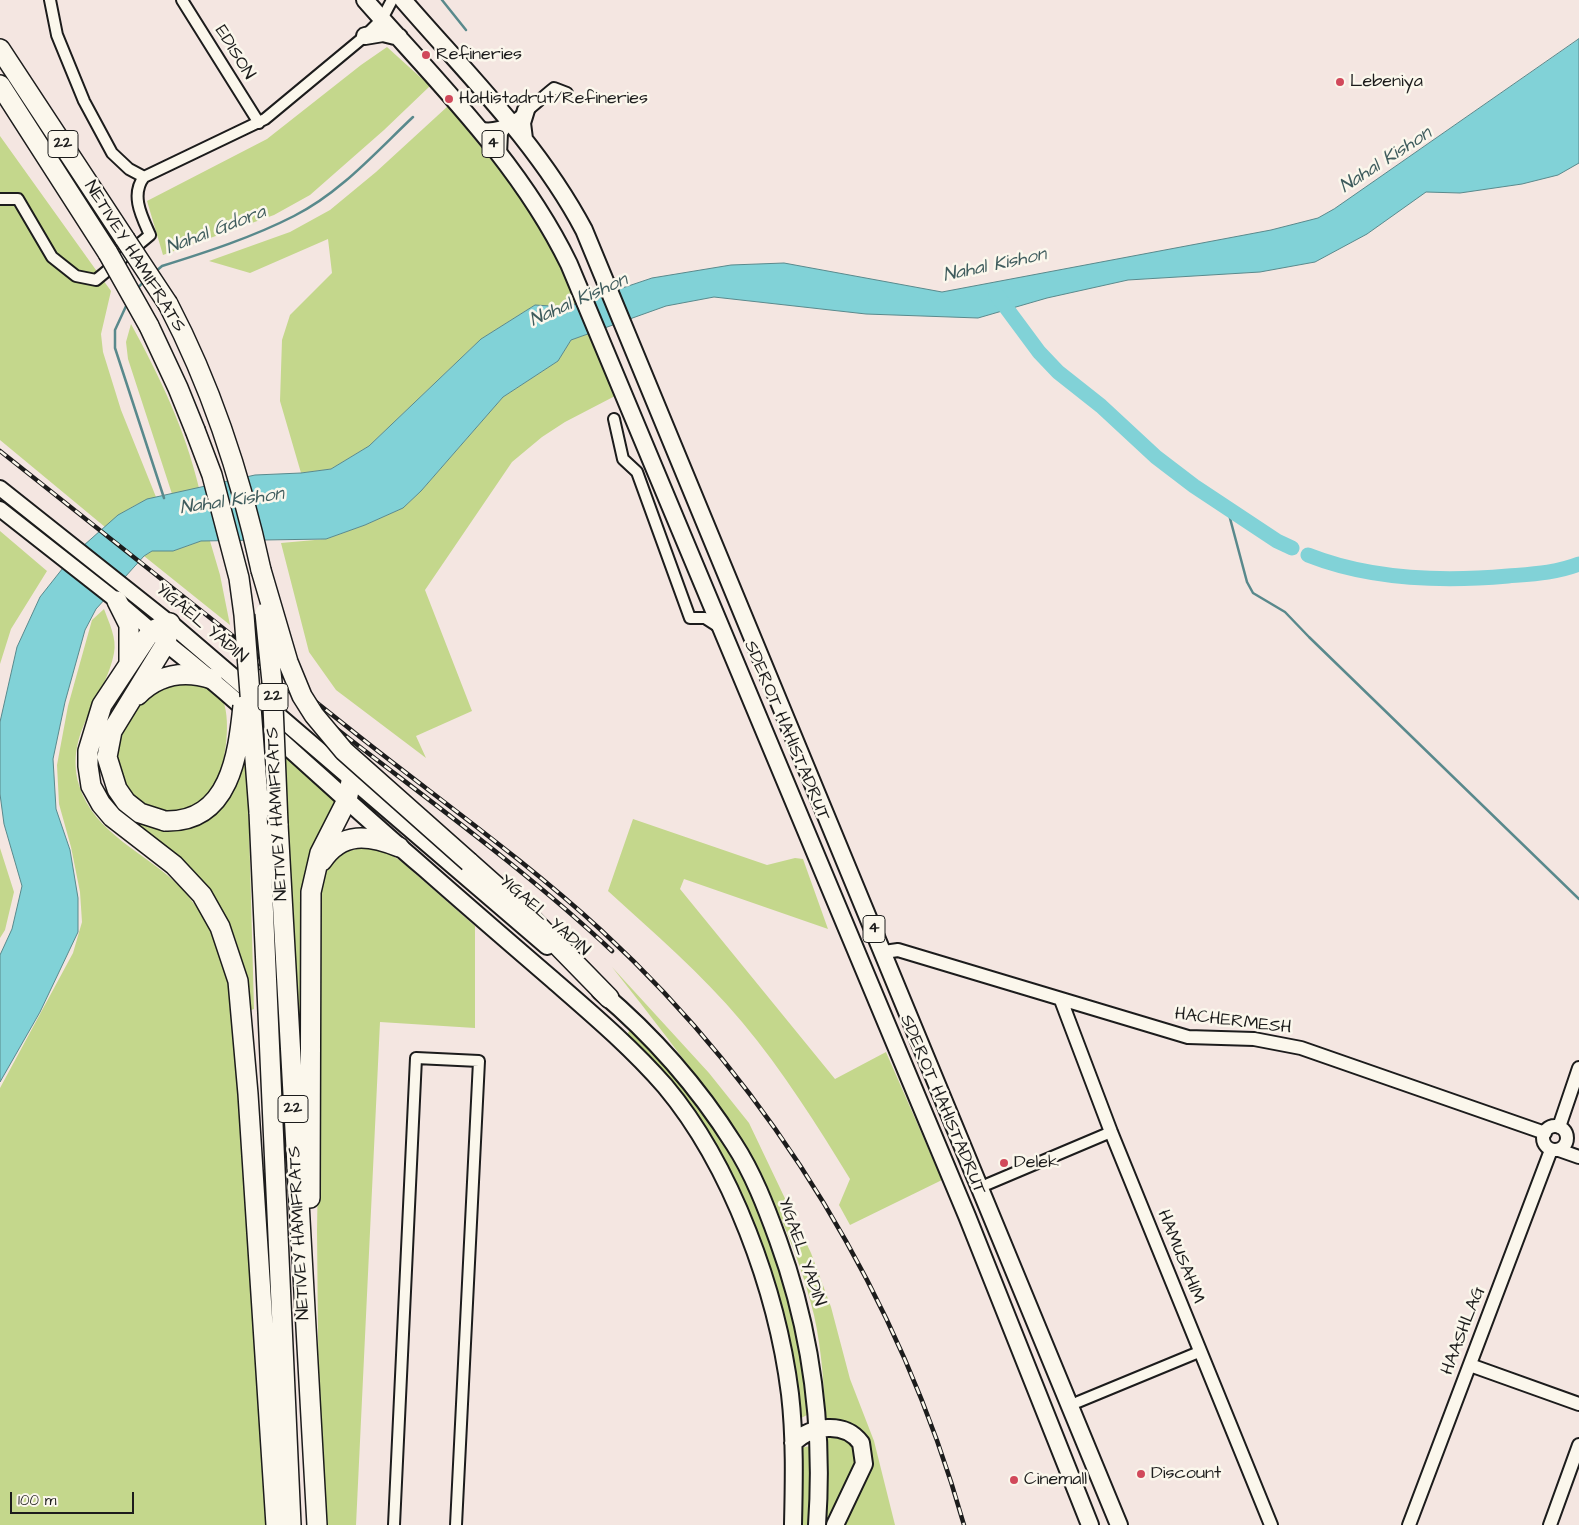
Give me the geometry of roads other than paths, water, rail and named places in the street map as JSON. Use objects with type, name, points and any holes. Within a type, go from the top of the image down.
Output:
[{"type":"highway","name":"SDEROT HAHISTADRUT","points":[[403,0],[511,122],[552,174],[571,205],[596,257],[1119,1525]]},
{"type":"highway","name":"SDEROT HAHISTADRUT","points":[[374,9],[501,154],[545,218],[569,264],[967,1216],[1090,1525]]},
{"type":"highway","points":[[365,36],[383,32],[399,37]]},
{"type":"highway","name":"NETIVEY HAMIFRATS","points":[[0,49],[168,304],[184,336],[234,462],[261,570],[272,682],[278,824],[317,1525]]},
{"type":"highway","name":"NETIVEY HAMIFRATS","points":[[0,85],[78,203],[149,326],[178,388],[212,475],[227,528],[238,578],[248,660],[259,812],[291,1525]]},
{"type":"highway","points":[[0,108],[23,130],[78,203]]},
{"type":"highway","points":[[524,139],[522,123],[526,110]]},
{"type":"highway","points":[[261,570],[288,662],[302,696],[314,715],[344,751],[523,910],[608,998]]},
{"type":"highway","points":[[122,594],[129,624],[128,663]]},
{"type":"highway","points":[[170,623],[166,643],[122,713],[108,743],[107,757],[117,788],[126,802],[140,813],[165,821],[174,821],[191,816],[208,807],[218,797],[226,784],[237,755],[248,660]]},
{"type":"highway","points":[[170,623],[151,631],[128,663],[102,706],[88,751],[91,786],[100,804],[112,817],[174,864],[202,896],[220,928],[231,954],[238,981],[248,1094],[273,1453],[276,1525]]},
{"type":"highway","name":"YIGAEL YADIN","points":[[170,623],[608,998],[686,1079],[735,1145],[750,1172],[771,1220],[803,1316],[813,1367],[819,1429],[820,1490],[817,1525]]},
{"type":"highway","name":"YIGAEL YADIN","points":[[166,643],[212,679],[399,847],[605,1025],[647,1067],[683,1110],[730,1192],[767,1288],[787,1371],[793,1443],[793,1525]]},
{"type":"highway","points":[[122,713],[140,693],[154,682],[168,676],[193,674],[212,679]]},
{"type":"highway","points":[[309,1394],[310,913],[314,875],[320,853],[347,800],[352,777]]},
{"type":"highway","points":[[314,875],[329,853],[352,838],[372,838],[399,847]]},
{"type":"highway","points":[[272,1130],[273,1453]]},
{"type":"highway","points":[[793,1443],[807,1433],[819,1429],[834,1428],[846,1431],[857,1438],[864,1450],[862,1470],[835,1525]]},
{"type":"main road","name":"YIGAEL YADIN","points":[[0,488],[67,540],[122,594],[151,631],[166,643]]},
{"type":"main road","name":"YIGAEL YADIN","points":[[0,509],[55,553],[170,623]]},
{"type":"street","points":[[50,0],[57,35],[84,101],[112,153],[129,168],[144,177]]},
{"type":"street","name":"EDISON","points":[[182,0],[259,123]]},
{"type":"street","points":[[0,199],[18,199],[52,257],[76,276],[96,280],[150,235],[137,205],[138,184],[144,177],[259,123],[365,36],[373,19],[374,9],[392,0]]},
{"type":"street","points":[[501,154],[502,133],[511,122],[554,88],[567,93]]},
{"type":"street","points":[[477,126],[494,130],[511,122]]},
{"type":"street","points":[[614,419],[623,459],[638,472],[690,618]]},
{"type":"street","points":[[690,618],[703,608],[707,594]]},
{"type":"street","points":[[690,618],[705,618],[721,628]]},
{"type":"street","name":"HACHERMESH","points":[[884,952],[898,950],[1188,1037],[1254,1039],[1301,1048],[1545,1133]]},
{"type":"street","name":"HAMUSAHIM","points":[[1061,1000],[1111,1132],[1271,1525]]},
{"type":"street","points":[[394,1525],[416,1058],[479,1061],[456,1525]]},
{"type":"street","points":[[1555,1150],[1565,1145],[1563,1131],[1579,1068]]},
{"type":"street","points":[[1579,1142],[1563,1131],[1550,1128],[1545,1133],[1544,1141],[1555,1150],[1579,1157]]},
{"type":"street","points":[[988,1184],[1111,1132]]},
{"type":"street","name":"HAASHLAG","points":[[1409,1525],[1555,1150]]},
{"type":"street","points":[[1078,1402],[1199,1352]]},
{"type":"street","points":[[1470,1365],[1579,1404],[1579,1410]]},
{"type":"street","points":[[1550,1525],[1579,1445]]},
{"type":"water","name":"Nahal Kishon","points":[[1579,39],[1579,163],[1558,175],[1522,184],[1460,193],[1426,192],[1367,234],[1315,262],[1260,272],[1128,280],[1047,298],[978,318],[866,314],[714,297],[666,306],[571,340],[558,361],[503,397],[421,491],[403,508],[365,525],[326,539],[201,541],[173,551],[152,551],[144,556],[96,609],[85,630],[65,702],[53,759],[56,809],[70,850],[78,898],[78,932],[40,1012],[0,1082],[0,955],[12,929],[22,886],[4,824],[0,794],[0,722],[17,647],[40,597],[74,554],[118,515],[147,499],[255,475],[301,473],[331,469],[369,446],[481,339],[535,305],[566,307],[652,278],[731,265],[784,263],[942,292],[1271,230],[1318,218],[1334,209]]},
{"type":"waterway","name":"Nahal Gdora","points":[[442,0],[466,30]]},
{"type":"waterway","name":"Nahal Gdora","points":[[155,272],[162,266],[213,250],[262,231],[311,207],[357,171],[413,117]]},
{"type":"waterway","name":"Nahal Gdora","points":[[137,289],[145,280]]},
{"type":"waterway","points":[[996,294],[1039,352],[1058,372],[1101,406],[1156,457],[1194,486],[1277,541],[1292,548]]},
{"type":"waterway","name":"Nahal Gdora","points":[[127,304],[115,330],[115,348],[164,498]]},
{"type":"waterway","points":[[1227,507],[1247,582],[1253,593],[1285,612],[1579,899]]},
{"type":"waterway","points":[[1308,555],[1356,570],[1432,579],[1535,574],[1579,564]]},
{"type":"railway","points":[[0,451],[360,737],[544,880],[602,931],[665,993],[723,1060],[776,1130],[824,1203],[867,1280],[905,1359],[937,1441],[964,1525]]},
{"type":"railway","points":[[221,637],[520,871],[612,951]]},
{"type":"place","name":"Refineries","points":[[426,55]]},
{"type":"place","name":"Lebeniya","points":[[1340,82]]},
{"type":"place","name":"HaHistadrut/Refineries","points":[[449,99]]},
{"type":"place","name":"Delek","points":[[1004,1163]]},
{"type":"place","name":"Discount","points":[[1141,1474]]},
{"type":"place","name":"Cinemall","points":[[1014,1480]]}]
